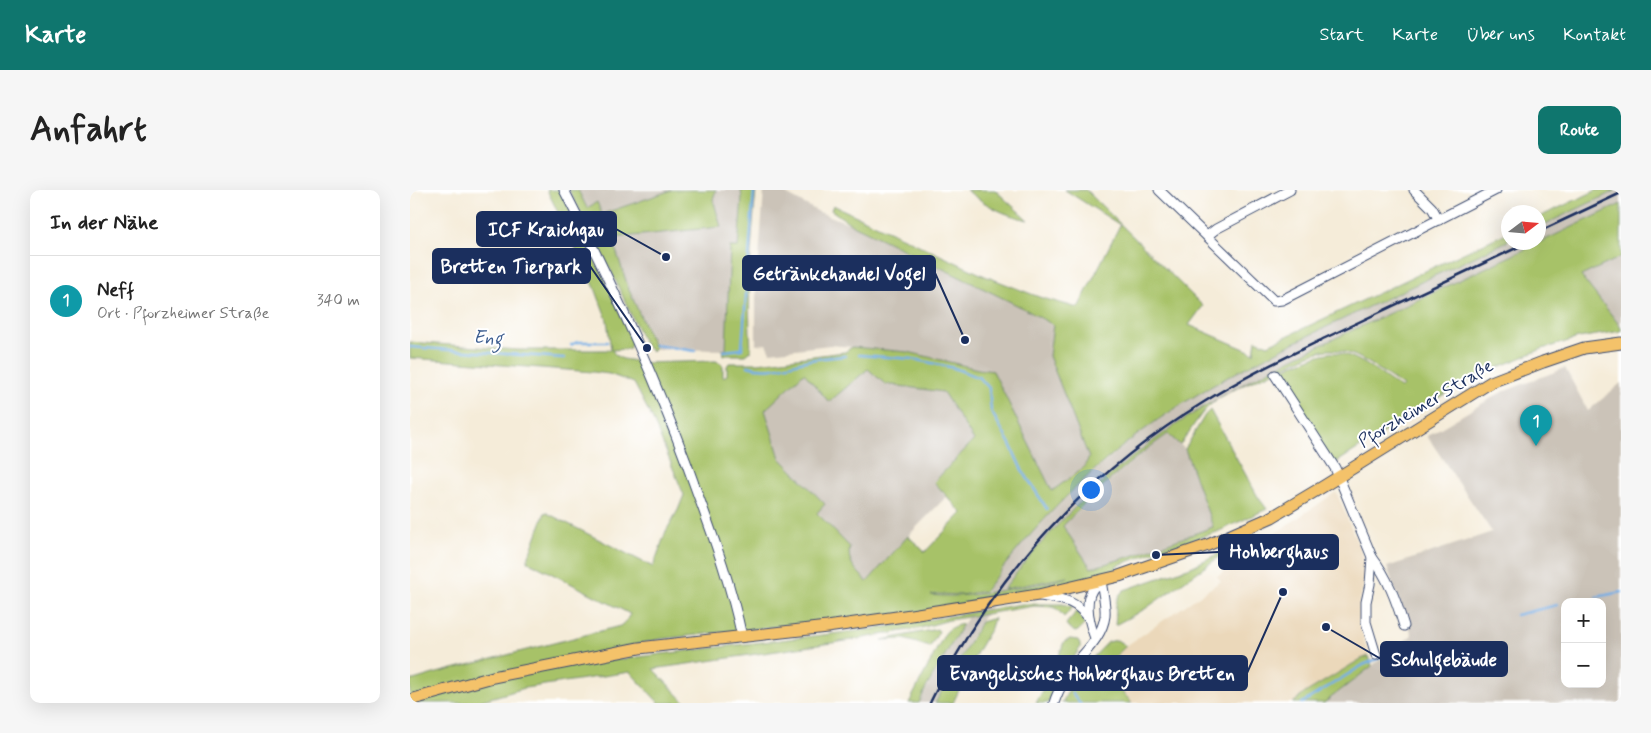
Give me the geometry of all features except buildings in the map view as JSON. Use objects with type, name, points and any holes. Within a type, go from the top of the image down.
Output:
[{"type":"main road","name":"Pforzheimer Straße","points":[[410,700],[493,677],[639,648],[902,616],[1038,595],[1101,582],[1208,545],[1272,517],[1492,382],[1584,348],[1621,343]]},
{"type":"street","points":[[564,190],[614,289],[664,406],[705,514],[732,596],[742,636]]},
{"type":"street","points":[[1159,190],[1274,301],[1282,300],[1496,190]]},
{"type":"street","points":[[1207,236],[1216,229],[1290,190]]},
{"type":"street","points":[[1414,190],[1432,208],[1439,220]]},
{"type":"street","points":[[1275,375],[1335,468],[1372,556],[1383,572],[1395,596],[1404,626]]},
{"type":"street","points":[[1372,556],[1370,584],[1366,602],[1366,622],[1376,655]]},
{"type":"street","points":[[1094,638],[1089,618],[1089,599],[1092,590],[1101,582]]},
{"type":"street","points":[[1054,703],[1068,674],[1100,631],[1105,617],[1105,603],[1101,582]]},
{"type":"street","points":[[1038,595],[1072,602],[1082,609],[1089,618]]},
{"type":"shaded area","points":[[578,190],[672,190],[601,214],[587,208]]},
{"type":"shaded area","points":[[716,190],[741,190],[742,198],[738,248],[730,247],[726,350],[655,349],[629,290],[611,237],[721,227],[713,199]]},
{"type":"shaded area","points":[[764,190],[779,190],[819,212],[851,224],[1021,307],[1053,326],[1049,356],[1089,458],[1083,468],[1052,491],[992,371],[908,352],[830,345],[770,352],[766,344],[756,345],[756,298]]},
{"type":"shaded area","points":[[1617,190],[1621,190],[1621,204],[1546,239],[1546,224]]},
{"type":"shaded area","points":[[1501,244],[1501,250],[1524,250],[1268,371],[1206,406],[1146,446],[1093,491],[1051,533],[1014,575],[991,606],[973,634],[935,703],[919,703],[956,635],[1003,566],[1040,523],[1084,480],[1138,434],[1199,393],[1261,358]]},
{"type":"shaded area","points":[[1621,257],[1621,327],[1581,276]]},
{"type":"shaded area","points":[[868,368],[885,384],[943,392],[974,440],[934,482],[946,497],[908,536],[868,583],[850,562],[848,554],[850,547],[817,512],[825,504],[780,458],[765,410],[804,373],[830,402]]},
{"type":"shaded area","points":[[1565,368],[1588,411],[1621,383],[1621,703],[1324,703],[1412,635],[1387,567],[1492,532],[1427,436],[1500,393]]},
{"type":"shaded area","points":[[1168,434],[1186,450],[1213,527],[1132,556],[1091,568],[1063,526],[1108,482],[1148,448]]},
{"type":"shaded area","points":[[1336,492],[1363,556],[1365,580],[1359,603],[1359,623],[1369,656],[1305,693],[1293,703],[1088,703],[1101,669],[1126,646],[1221,581],[1217,576],[1243,559],[1264,538],[1277,532]]},
{"type":"green space","points":[[547,190],[560,190],[610,290],[632,342],[629,349],[612,350],[618,357],[640,363],[716,361],[723,366],[723,377],[727,375],[729,363],[758,363],[845,352],[852,347],[908,352],[993,371],[1052,491],[1083,468],[1089,458],[1049,356],[1053,325],[1021,307],[851,224],[831,210],[833,205],[985,276],[1039,297],[1078,308],[1120,225],[1065,190],[1086,190],[1203,306],[1189,325],[1254,353],[1256,340],[1268,345],[1501,235],[1501,244],[1268,356],[1223,380],[1158,420],[1116,452],[1075,488],[1019,548],[985,591],[961,595],[931,595],[950,596],[968,595],[1028,586],[1068,577],[1004,589],[1047,536],[1096,488],[1150,443],[1207,405],[1252,379],[1298,356],[1523,250],[1546,250],[1546,239],[1621,204],[1621,257],[1581,276],[1621,327],[1621,331],[1579,338],[1542,349],[1468,380],[1334,464],[1277,373],[1291,365],[1317,356],[1337,353],[1357,359],[1401,388],[1403,386],[1360,358],[1342,351],[1325,350],[1309,355],[1240,387],[1210,405],[1180,445],[1168,434],[1113,477],[1063,526],[1091,568],[1132,556],[1213,527],[1185,449],[1205,415],[1210,410],[1258,497],[1267,509],[1217,532],[1116,566],[1119,576],[911,615],[827,621],[660,639],[501,675],[873,629],[1022,604],[1063,604],[1073,607],[1064,617],[1057,609],[1052,607],[1034,606],[949,620],[921,628],[846,641],[653,669],[686,703],[659,703],[630,672],[525,688],[473,703],[410,703],[410,681],[620,626],[626,621],[630,614],[527,561],[545,512],[653,567],[666,531],[684,495],[653,420],[634,383],[609,374],[593,372],[410,358],[410,342],[518,350],[611,350],[607,320],[595,288]],"holes":[[[868,369],[885,384],[943,392],[974,440],[934,482],[962,513],[925,552],[908,536],[867,582],[851,562],[850,547],[817,513],[825,504],[780,458],[765,410],[804,373],[829,402]]]},
{"type":"green space","points":[[569,190],[578,190],[587,208],[597,202],[602,214],[672,190],[716,190],[713,199],[721,227],[612,238],[629,290],[655,349],[652,351],[645,345],[611,271]]},
{"type":"green space","points":[[741,190],[756,190],[750,270],[749,311],[751,351],[746,355],[723,355],[722,350],[726,350],[730,247],[738,247]]},
{"type":"green space","points":[[966,190],[995,190],[1028,220],[995,209]]},
{"type":"green space","points":[[1597,190],[1617,190],[1546,224],[1546,214]]},
{"type":"green space","points":[[1236,545],[1145,609],[1115,625],[1116,602],[1124,590],[1191,567]]},
{"type":"green space","points":[[1077,611],[1084,621],[1084,625],[1075,632],[1066,624]]},
{"type":"green space","points":[[994,618],[991,628],[977,652],[953,703],[935,703],[981,622]]},
{"type":"green space","points":[[963,624],[919,703],[909,703],[944,635],[952,627]]},
{"type":"green space","points":[[937,629],[939,631],[930,647],[904,639],[882,640]]},
{"type":"green space","points":[[1070,639],[1078,640],[1080,648],[1056,685],[1048,703],[1036,703],[1052,674],[1064,642]]},
{"type":"green space","points":[[1117,640],[1126,646],[1102,669],[1132,703],[1062,703],[1077,674],[1108,642]]},
{"type":"green space","points":[[1369,656],[1372,666],[1324,703],[1293,703],[1305,693]]},
{"type":"waterway","points":[[724,351],[742,349],[754,190]]},
{"type":"waterway","name":"Eng","points":[[571,345],[577,342],[607,342]]},
{"type":"waterway","name":"Eng","points":[[655,345],[695,351]]},
{"type":"waterway","name":"Eng","points":[[410,347],[564,358]]},
{"type":"waterway","points":[[859,355],[913,359],[954,368],[980,378],[989,388],[991,411],[1021,468],[1047,509]]},
{"type":"waterway","points":[[748,366],[763,369],[787,366],[814,359],[845,356]]},
{"type":"waterway","points":[[1596,597],[1621,592]]},
{"type":"waterway","points":[[1516,615],[1557,605]]},
{"type":"waterway","points":[[1302,703],[1363,665],[1384,656],[1403,651]]},
{"type":"waterway","points":[[1072,693],[1080,703]]},
{"type":"railway","points":[[1546,228],[1621,193]]},
{"type":"railway","points":[[930,703],[978,620],[1032,548],[1095,483],[1130,454],[1166,427],[1248,376],[1512,250]]},
{"type":"place","name":"ICF Kraichgau","points":[[666,257]]},
{"type":"place","name":"Getränkehandel Vogel","points":[[965,340]]},
{"type":"place","name":"Bretten Tierpark","points":[[647,348]]},
{"type":"place","name":"Neff","points":[[1536,446]]},
{"type":"place","name":"Hohberghaus","points":[[1156,555]]},
{"type":"place","name":"Evangelisches Hohberghaus Bretten","points":[[1283,592]]},
{"type":"place","name":"Schulgebäude","points":[[1326,627]]}]
